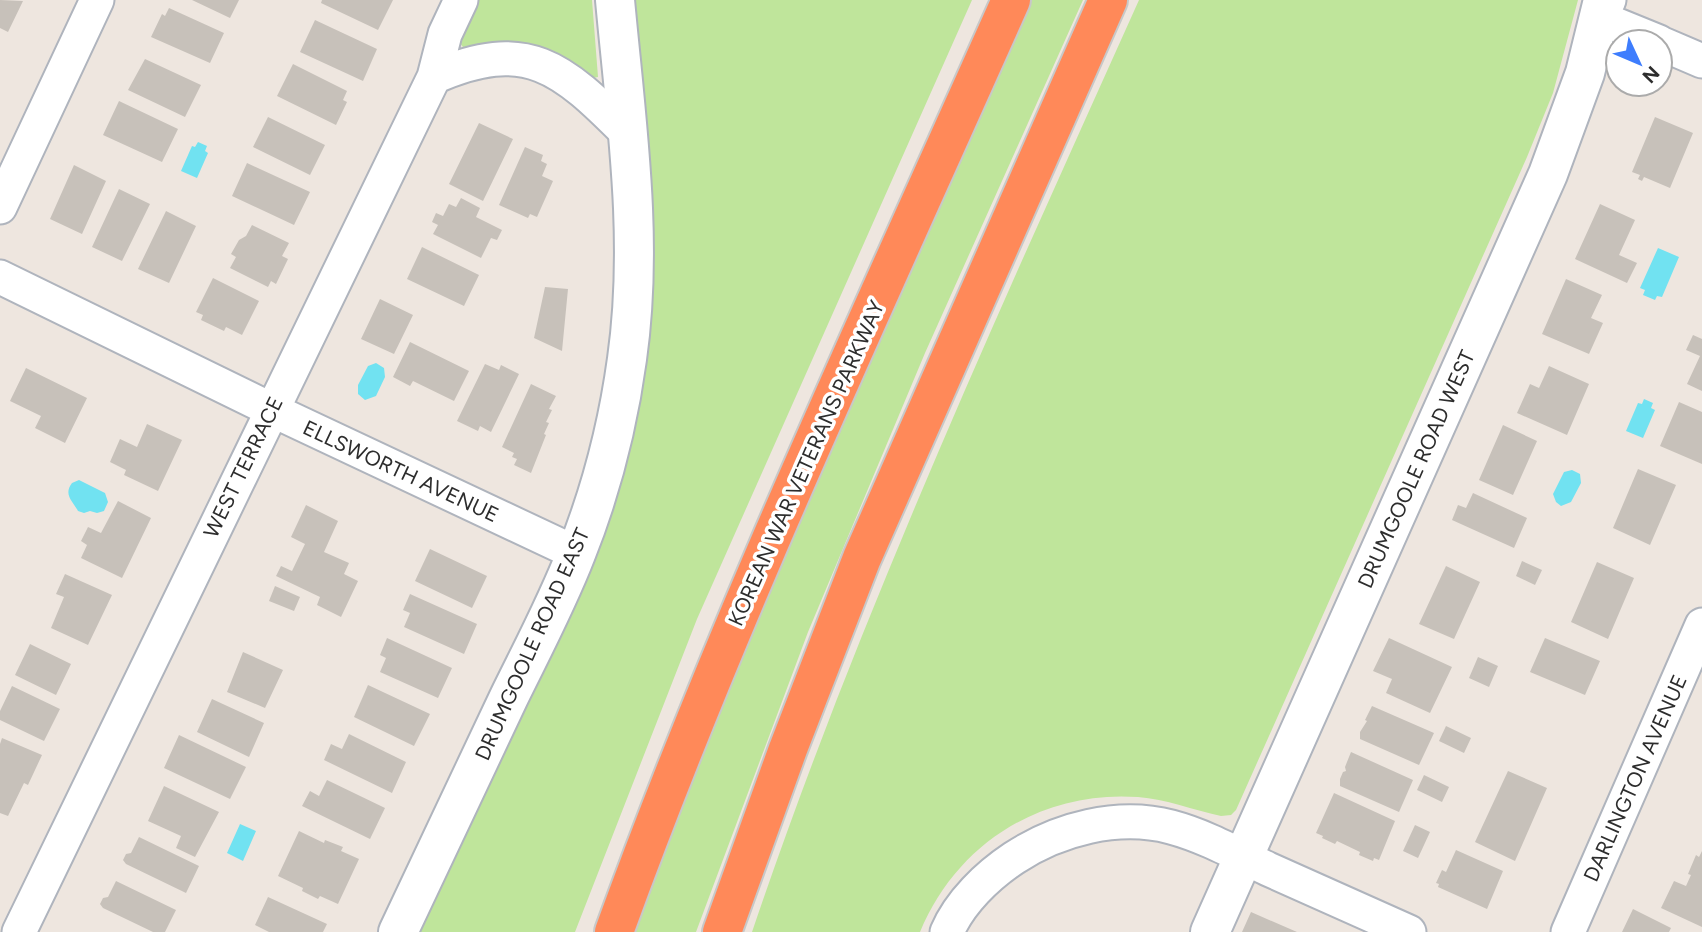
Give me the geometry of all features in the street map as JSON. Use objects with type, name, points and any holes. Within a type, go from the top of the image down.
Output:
[{"type":"highway","name":"KOREAN WAR VETERANS PARKWAY","points":[[614,932],[675,770],[752,582],[1011,0]]},
{"type":"highway","points":[[722,932],[788,749],[862,558],[1108,0]]},
{"type":"main road","name":"DRUMGOOLE ROAD EAST","points":[[398,932],[576,553],[605,467],[618,414],[633,302],[634,248],[615,0]]},
{"type":"main road","name":"DRUMGOOLE ROAD WEST","points":[[1210,932],[1548,174],[1586,73],[1604,6]]},
{"type":"street","points":[[0,207],[97,0]]},
{"type":"street","name":"WEST TERRACE","points":[[19,932],[434,77],[445,34],[461,0]]},
{"type":"street","points":[[1604,6],[1638,28]]},
{"type":"street","points":[[1674,49],[1702,61]]},
{"type":"street","points":[[434,77],[463,64],[494,58],[537,63],[575,83],[627,133]]},
{"type":"street","name":"ELLSWORTH AVENUE","points":[[0,277],[272,410],[576,553]]},
{"type":"street","name":"DARLINGTON AVENUE","points":[[1568,932],[1702,625]]},
{"type":"street","points":[[949,927],[975,891],[999,868],[1032,846],[1061,834],[1096,825],[1135,822],[1170,826],[1207,840],[1409,932]]},
{"type":"green space","points":[[477,0],[592,0],[598,77],[463,47],[459,42]]},
{"type":"green space","points":[[633,0],[972,0],[697,619],[575,932],[416,932],[611,504]]},
{"type":"green space","points":[[1028,0],[1083,0],[925,353],[808,632],[696,932],[631,932],[781,559]]},
{"type":"green space","points":[[1139,0],[1578,0],[1553,93],[1527,157],[1236,810],[1231,815],[1221,816],[1138,797],[1103,797],[1069,803],[1037,813],[1007,828],[980,848],[956,872],[936,900],[920,932],[752,932],[839,695],[934,462]]},
{"type":"water","points":[[198,142],[207,146],[205,151],[208,153],[197,178],[181,171],[192,146],[195,147]]},
{"type":"water","points":[[1658,248],[1679,257],[1662,297],[1657,296],[1655,300],[1643,295],[1645,290],[1640,288]]},
{"type":"water","points":[[376,363],[384,368],[385,377],[376,396],[365,400],[358,394],[358,385],[368,366]]},
{"type":"water","points":[[1644,399],[1653,403],[1651,408],[1655,410],[1643,438],[1626,431],[1638,403],[1642,404]]},
{"type":"water","points":[[1572,470],[1580,474],[1581,483],[1571,502],[1561,506],[1553,494],[1564,472]]},
{"type":"water","points":[[79,480],[105,493],[108,502],[104,511],[78,511],[68,491],[72,483]]},
{"type":"water","points":[[240,824],[256,831],[243,861],[227,853]]},
{"type":"building","points":[[0,0],[23,1],[8,32],[0,28]]},
{"type":"building","points":[[192,0],[239,0],[230,18]]},
{"type":"building","points":[[322,0],[393,0],[378,30],[321,3]]},
{"type":"building","points":[[169,8],[224,33],[210,63],[151,37],[162,14],[165,16]]},
{"type":"building","points":[[315,20],[377,49],[363,81],[300,52]]},
{"type":"building","points":[[145,59],[201,85],[185,117],[128,90]]},
{"type":"building","points":[[293,64],[347,91],[343,100],[347,102],[336,125],[277,96]]},
{"type":"building","points":[[119,101],[178,129],[162,162],[103,135]]},
{"type":"building","points":[[268,117],[325,145],[310,175],[253,147]]},
{"type":"building","points":[[1655,117],[1693,133],[1670,188],[1644,177],[1642,181],[1638,179],[1640,175],[1632,172]]},
{"type":"building","points":[[479,123],[513,139],[483,201],[449,184]]},
{"type":"building","points":[[525,147],[543,155],[541,161],[547,164],[542,176],[553,181],[537,217],[530,214],[528,218],[499,205]]},
{"type":"building","points":[[247,163],[310,192],[294,225],[232,196]]},
{"type":"building","points":[[74,165],[106,181],[82,234],[50,219]]},
{"type":"building","points":[[119,189],[150,204],[122,261],[92,247]]},
{"type":"building","points":[[461,198],[480,208],[476,217],[502,230],[497,240],[491,238],[481,258],[433,234],[438,225],[432,222],[436,213],[443,216],[449,204],[456,207]]},
{"type":"building","points":[[1600,204],[1635,220],[1619,255],[1637,263],[1627,283],[1575,259]]},
{"type":"building","points":[[166,211],[196,226],[169,283],[138,269]]},
{"type":"building","points":[[252,225],[289,243],[282,256],[288,259],[276,284],[271,281],[268,287],[230,268],[236,257],[231,254]]},
{"type":"building","points":[[422,247],[479,275],[464,306],[407,279]]},
{"type":"building","points":[[213,278],[259,301],[242,335],[226,327],[224,331],[201,320],[203,315],[196,312]]},
{"type":"building","points":[[1566,279],[1602,295],[1591,318],[1603,323],[1589,354],[1542,334]]},
{"type":"building","points":[[545,287],[568,289],[562,351],[534,338]]},
{"type":"building","points":[[380,299],[413,315],[394,354],[361,339]]},
{"type":"building","points":[[1693,335],[1702,339],[1702,391],[1687,384],[1700,356],[1686,350]]},
{"type":"building","points":[[410,342],[469,371],[454,401],[413,381],[410,386],[393,377]]},
{"type":"building","points":[[485,364],[499,370],[501,365],[519,374],[491,432],[480,426],[478,431],[457,421]]},
{"type":"building","points":[[1549,366],[1589,384],[1567,435],[1517,413],[1530,384],[1539,388]]},
{"type":"building","points":[[26,368],[87,398],[65,443],[35,428],[41,416],[10,401]]},
{"type":"building","points":[[531,384],[556,396],[549,409],[552,410],[546,422],[549,423],[544,434],[546,435],[531,473],[514,465],[517,459],[512,457],[514,453],[502,447]]},
{"type":"building","points":[[1679,402],[1702,412],[1702,464],[1660,446]]},
{"type":"building","points":[[147,424],[182,440],[158,491],[124,475],[126,470],[110,462],[120,439],[137,447]]},
{"type":"building","points":[[1503,425],[1537,441],[1513,495],[1479,480]]},
{"type":"building","points":[[1638,469],[1676,485],[1650,545],[1613,528]]},
{"type":"building","points":[[1473,493],[1527,518],[1514,548],[1452,520],[1458,505],[1466,508]]},
{"type":"building","points":[[118,501],[151,518],[122,578],[81,558],[87,545],[81,541],[88,527],[101,533]]},
{"type":"building","points":[[306,505],[338,521],[324,552],[349,563],[344,574],[358,581],[341,617],[317,605],[320,597],[276,576],[281,566],[292,571],[305,544],[291,537]]},
{"type":"building","points":[[430,549],[487,576],[472,608],[415,581]]},
{"type":"building","points":[[1522,561],[1542,570],[1535,585],[1516,576]]},
{"type":"building","points":[[1597,562],[1634,578],[1608,639],[1571,622]]},
{"type":"building","points":[[1446,566],[1480,582],[1454,639],[1419,624]]},
{"type":"building","points":[[65,574],[112,595],[88,645],[51,628],[64,597],[56,594]]},
{"type":"building","points":[[275,586],[300,597],[294,611],[269,601]]},
{"type":"building","points":[[410,594],[477,624],[464,654],[404,627],[410,613],[403,610]]},
{"type":"building","points":[[387,638],[452,668],[438,698],[380,672],[386,658],[380,655]]},
{"type":"building","points":[[1389,638],[1452,667],[1430,713],[1386,693],[1392,679],[1373,671]]},
{"type":"building","points":[[1545,638],[1600,661],[1585,695],[1530,672]]},
{"type":"building","points":[[30,644],[71,664],[56,695],[15,675]]},
{"type":"building","points":[[243,652],[283,670],[265,708],[227,692]]},
{"type":"building","points":[[1478,657],[1498,666],[1489,687],[1469,678]]},
{"type":"building","points":[[368,685],[430,714],[414,746],[354,717]]},
{"type":"building","points":[[12,686],[60,709],[44,741],[0,720],[0,711]]},
{"type":"building","points":[[212,699],[264,723],[249,757],[197,732]]},
{"type":"building","points":[[1372,706],[1434,733],[1419,765],[1360,739],[1360,732]]},
{"type":"building","points":[[1446,726],[1471,738],[1464,753],[1439,741]]},
{"type":"building","points":[[349,734],[406,762],[392,793],[324,760],[331,744],[342,749]]},
{"type":"building","points":[[179,735],[246,767],[230,799],[164,768]]},
{"type":"building","points":[[2,738],[42,755],[28,785],[24,783],[8,816],[0,813]]},
{"type":"building","points":[[1351,752],[1413,780],[1399,812],[1340,786],[1340,779],[1346,771]]},
{"type":"building","points":[[1508,771],[1547,788],[1515,861],[1475,842]]},
{"type":"building","points":[[1424,775],[1449,787],[1442,802],[1417,790]]},
{"type":"building","points":[[327,780],[385,808],[370,839],[302,806],[310,791],[319,796]]},
{"type":"building","points":[[164,786],[219,812],[195,857],[176,848],[181,836],[148,821]]},
{"type":"building","points":[[1334,793],[1395,821],[1379,860],[1374,858],[1373,861],[1359,855],[1360,852],[1337,841],[1335,844],[1316,833]]},
{"type":"building","points":[[1415,825],[1430,832],[1418,858],[1403,851]]},
{"type":"building","points":[[299,831],[324,843],[325,840],[343,847],[341,851],[359,859],[338,904],[320,896],[318,899],[278,876]]},
{"type":"building","points":[[139,837],[199,866],[186,893],[126,864],[123,860],[126,854],[131,853]]},
{"type":"building","points":[[1456,850],[1503,871],[1487,909],[1438,887],[1439,884],[1436,883],[1442,870],[1446,872]]},
{"type":"building","points":[[1702,851],[1702,927],[1661,908],[1674,881],[1686,886],[1696,855],[1699,857]]},
{"type":"building","points":[[116,881],[176,910],[165,932],[153,932],[103,908],[100,904],[103,898],[108,897]]},
{"type":"building","points":[[268,897],[327,924],[323,932],[269,932],[255,925]]},
{"type":"building","points":[[1633,909],[1671,928],[1669,932],[1622,932]]},
{"type":"building","points":[[1251,912],[1297,932],[1242,932]]}]
